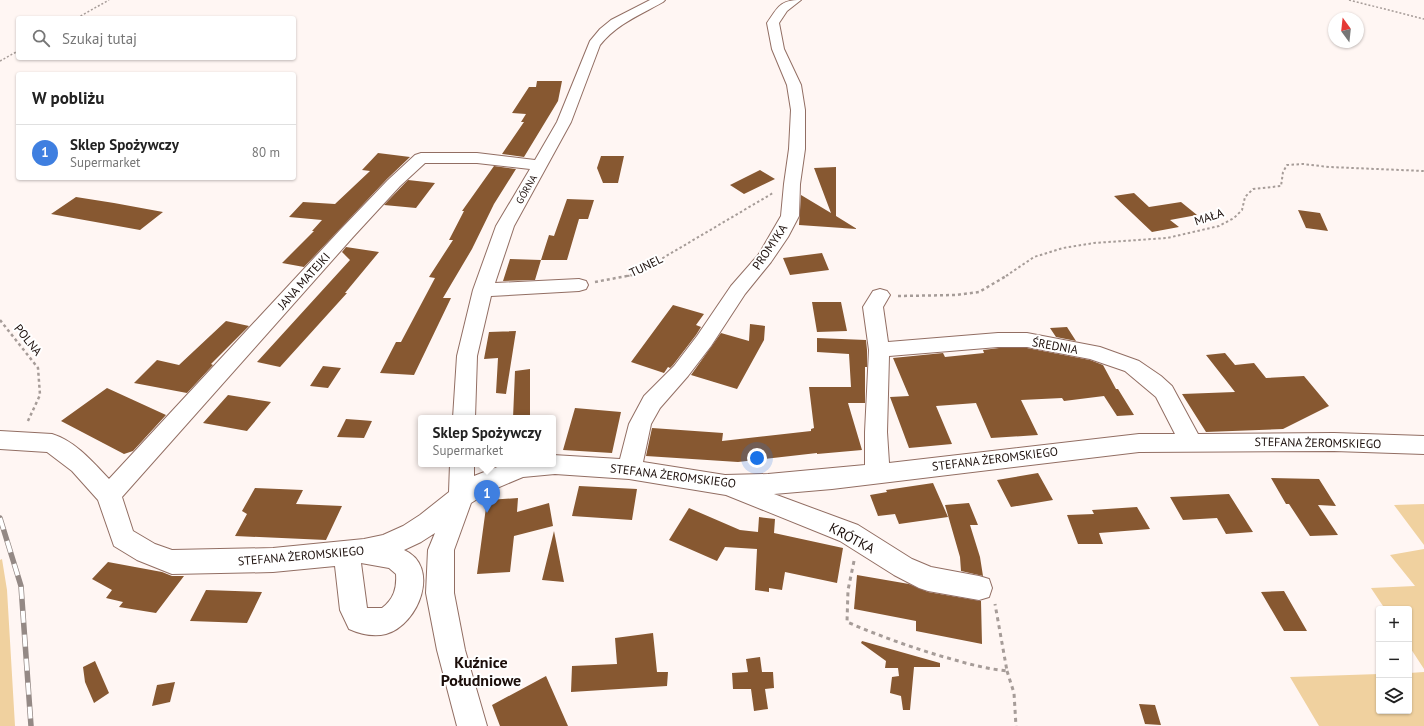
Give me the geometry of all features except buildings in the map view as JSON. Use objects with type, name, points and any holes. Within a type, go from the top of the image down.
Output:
[{"type":"street","name":"GÓRNA","points":[[464,415],[467,356],[483,290],[505,226],[564,122],[594,44],[604,32],[615,23],[658,0]]},
{"type":"street","name":"PROMYKA","points":[[629,469],[640,424],[652,402],[681,371],[738,290],[765,258],[779,237],[790,216],[784,191],[797,149],[798,110],[794,85],[778,50],[773,23],[783,9],[795,0]]},
{"type":"street","name":"JANA MATEJKI","points":[[108,495],[347,233],[420,158],[477,158],[540,165]]},
{"type":"street","points":[[483,290],[579,285]]},
{"type":"street","points":[[877,473],[876,432],[879,350],[874,306],[880,295]]},
{"type":"street","name":"ŚREDNIA","points":[[879,350],[998,340],[1027,340],[1093,352],[1132,366],[1164,392],[1191,442]]},
{"type":"street","name":"STEFANA ŻEROMSKIEGO","points":[[10,440],[52,443],[80,464],[108,495],[123,538],[146,552],[172,562],[273,560],[355,552],[386,546],[412,534],[429,523],[461,497],[481,484],[520,468],[529,467]]},
{"type":"street","name":"STEFANA ŻEROMSKIEGO","points":[[556,464],[629,469],[725,485],[768,484],[832,479],[1139,443],[1334,442],[1424,445]]},
{"type":"street","points":[[462,467],[461,497],[441,550],[440,593],[451,650],[472,726]]},
{"type":"street","name":"KRÓTKA","points":[[725,485],[849,533],[903,567],[928,578],[979,588]]},
{"type":"path","points":[[81,16],[109,0]]},
{"type":"path","points":[[1348,0],[1424,19]]},
{"type":"path","points":[[0,62],[16,52]]},
{"type":"path","name":"MAŁA","points":[[880,295],[924,296],[979,292],[995,284],[1034,257],[1063,248],[1094,243],[1167,238],[1219,226],[1234,218],[1242,210],[1245,197],[1253,189],[1281,186],[1283,172],[1287,165],[1303,164],[1329,168],[1424,171]]},
{"type":"path","name":"TUNEL","points":[[579,285],[634,275],[784,191]]},
{"type":"path","name":"POLNA","points":[[0,320],[38,368],[40,395],[10,440]]},
{"type":"path","points":[[858,539],[848,590],[847,622],[879,636],[934,655],[994,670],[1007,671]]},
{"type":"path","points":[[979,588],[995,604],[1007,671],[1014,693],[1016,726]]},
{"type":"shaded area","points":[[1424,504],[1424,545],[1394,505]]},
{"type":"shaded area","points":[[1424,549],[1424,669],[1412,651],[1412,606],[1383,606],[1371,588],[1415,586],[1390,555]]},
{"type":"shaded area","points":[[2,559],[7,590],[15,726],[0,726],[0,560]]},
{"type":"shaded area","points":[[1424,672],[1424,726],[1319,726],[1290,677],[1376,674],[1376,714],[1412,714],[1412,673]]},
{"type":"railway","points":[[0,518],[21,586],[31,726]]},
{"type":"place","name":"Sklep Spożywczy","points":[[487,513]]},
{"type":"district","name":"Kuźnice Południowe","points":[[481,671]]}]
